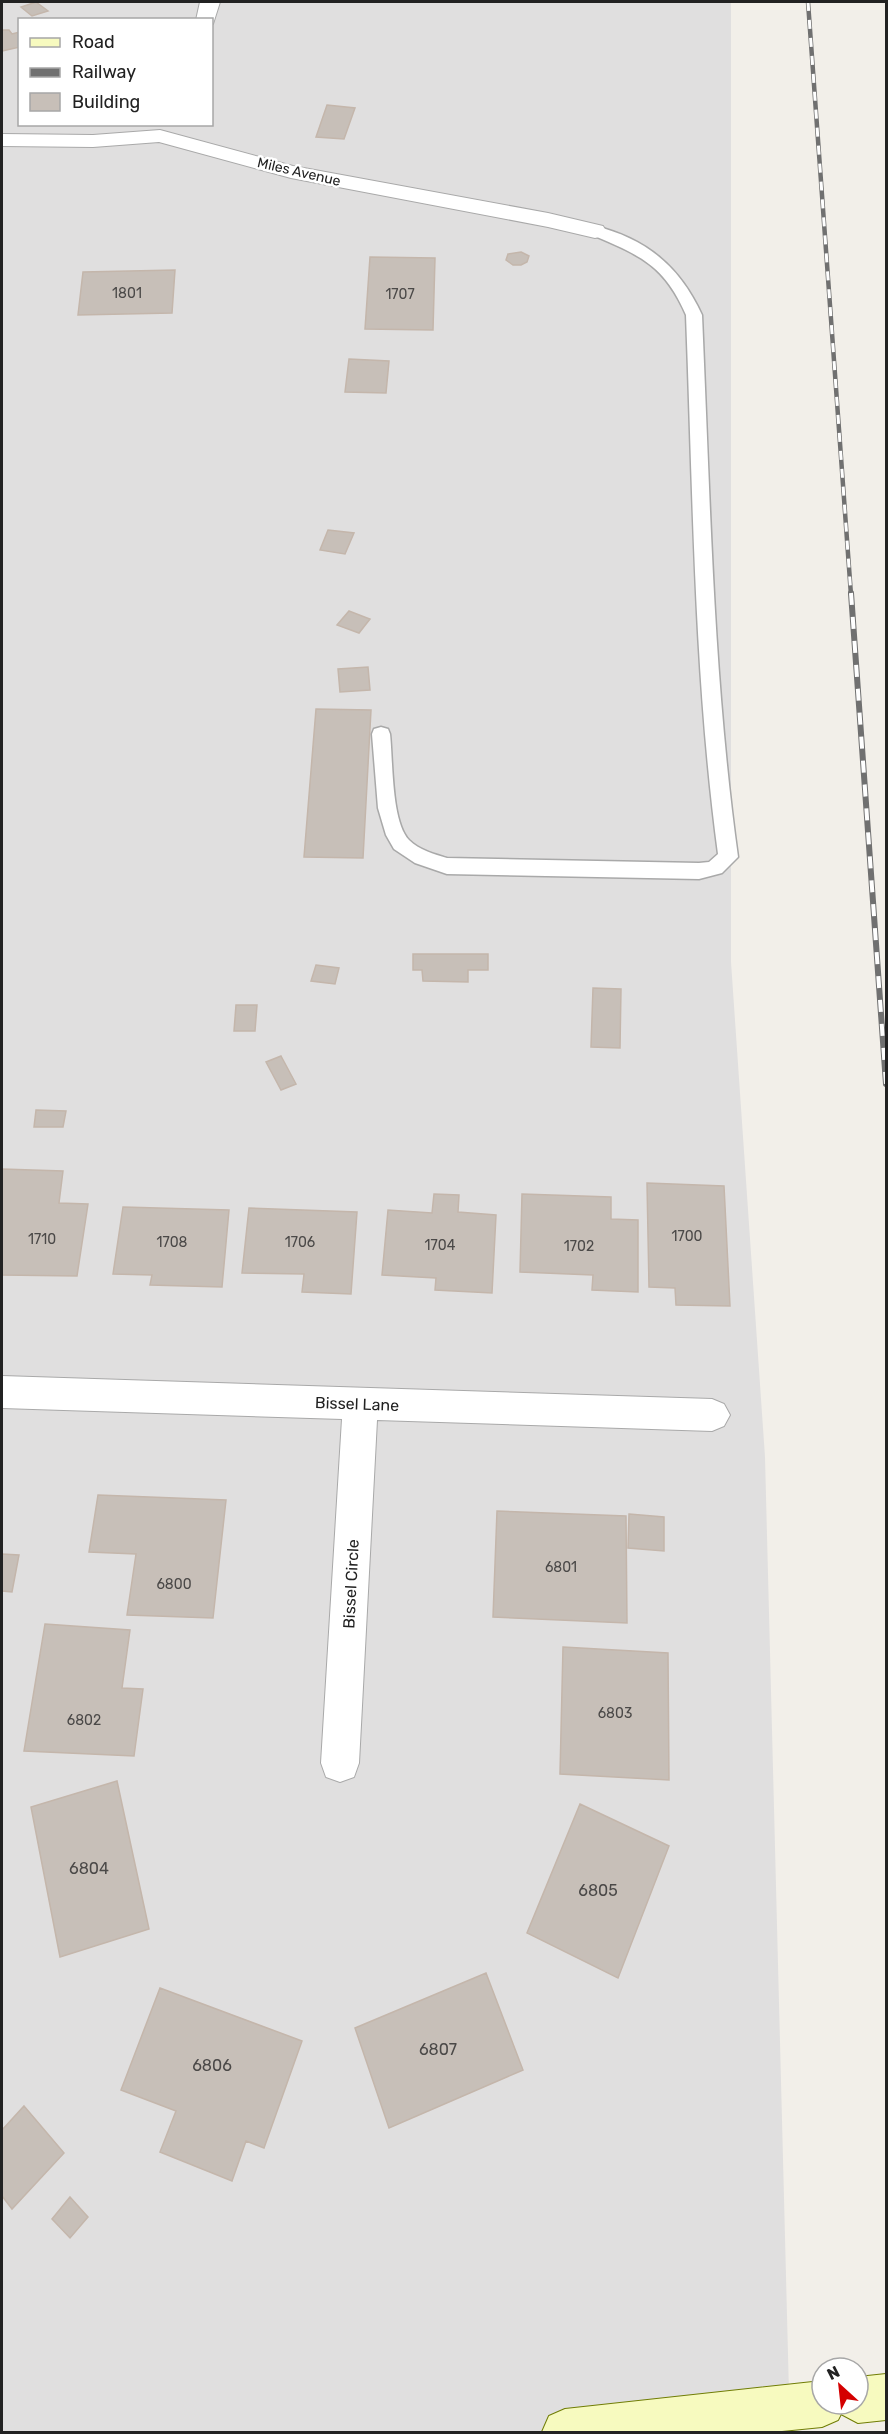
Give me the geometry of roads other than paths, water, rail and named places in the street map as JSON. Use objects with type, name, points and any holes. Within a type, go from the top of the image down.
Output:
[{"type":"main road","points":[[870,2399],[886,2397]]},
{"type":"main road","points":[[565,2433],[810,2405]]},
{"type":"street","points":[[206,18],[210,2]]},
{"type":"street","points":[[160,136],[176,126]]},
{"type":"street","name":"Miles Avenue","points":[[2,140],[93,141],[160,136],[291,172],[548,220],[595,231]]},
{"type":"street","name":"Bissel Lane","points":[[2,1392],[712,1415]]},
{"type":"street","name":"Bissel Circle","points":[[340,1763],[360,1404]]},
{"type":"lane","points":[[381,734],[391,826],[401,844],[425,859],[447,866],[699,871],[715,868],[728,857],[720,799],[706,610],[694,315],[685,290],[655,258],[595,231]]},
{"type":"railway","points":[[808,2],[851,595]]},
{"type":"railway","points":[[851,593],[886,1084]]}]
